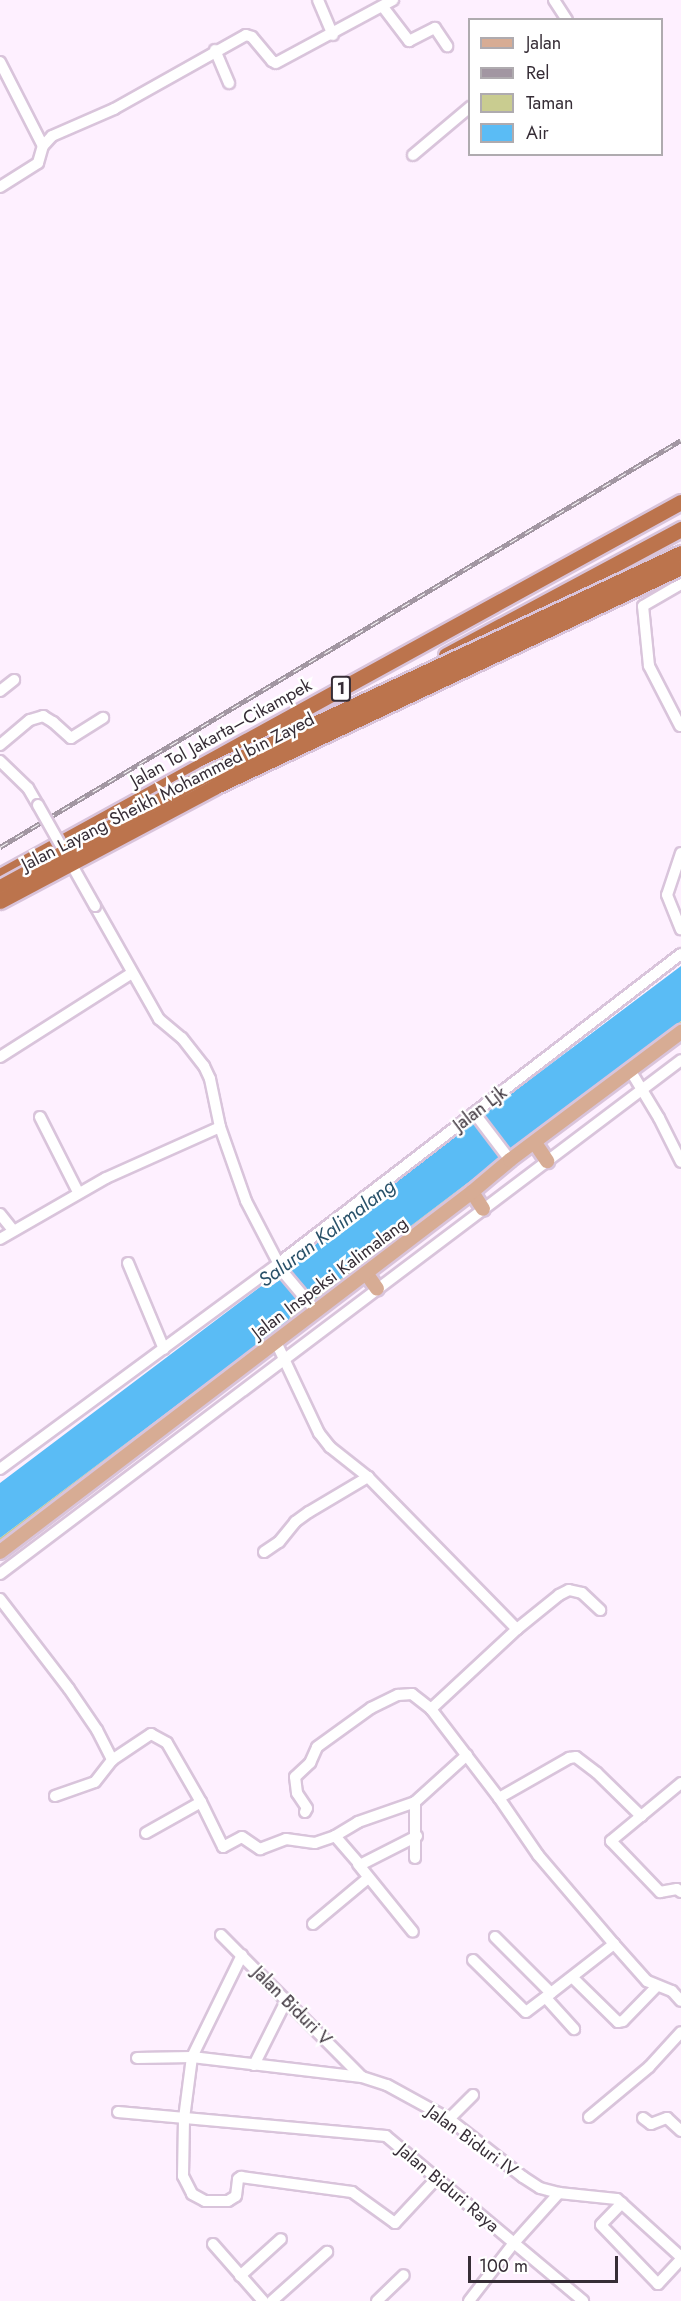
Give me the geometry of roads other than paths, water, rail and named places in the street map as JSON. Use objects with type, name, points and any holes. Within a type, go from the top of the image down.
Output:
[{"type":"highway","name":"Jalan Tol Jakarta–Cikampek","points":[[0,876],[681,502]]},
{"type":"highway","name":"Jalan Tol Jakarta–Cikampek","points":[[0,900],[176,800],[681,529]]},
{"type":"highway","name":"Jalan Layang Sheikh Mohammed bin Zayed","points":[[0,887],[207,774],[681,553]]},
{"type":"highway","name":"Jalan Layang Sheikh Mohammed bin Zayed","points":[[0,900],[214,787],[681,567]]},
{"type":"main road","name":"Jalan Inspeksi Kalimalang","points":[[0,1552],[472,1192],[508,1159],[535,1143],[681,1032]]},
{"type":"main road","points":[[535,1143],[547,1161]]},
{"type":"main road","points":[[472,1192],[483,1209]]},
{"type":"main road","points":[[366,1274],[377,1289]]},
{"type":"street","points":[[318,0],[333,35]]},
{"type":"street","points":[[0,187],[38,163],[43,146],[57,133],[114,109],[215,50],[249,35],[276,63],[333,35],[383,8],[393,0]]},
{"type":"street","points":[[554,0],[566,18]]},
{"type":"street","points":[[383,8],[409,41],[435,28],[447,46]]},
{"type":"street","points":[[215,50],[229,83]]},
{"type":"street","points":[[0,62],[43,146]]},
{"type":"street","points":[[413,155],[468,109]]},
{"type":"street","points":[[680,726],[649,666],[643,606],[681,584]]},
{"type":"street","points":[[0,691],[14,680]]},
{"type":"street","points":[[0,745],[30,720],[43,717],[53,722],[71,738],[103,718]]},
{"type":"street","points":[[0,761],[28,788],[159,1019],[182,1038],[204,1066],[210,1079],[220,1127],[246,1202],[281,1268],[316,1311]]},
{"type":"street","points":[[681,853],[667,895],[681,928]]},
{"type":"street","name":"Jalan Ljk","points":[[0,1469],[164,1349],[281,1268],[681,954]]},
{"type":"street","points":[[0,1057],[132,973]]},
{"type":"street","name":"Jalan Inspeksi Kalimalang","points":[[0,1574],[681,1060]]},
{"type":"street","points":[[630,1070],[681,1162]]},
{"type":"street","points":[[476,1116],[508,1159]]},
{"type":"street","points":[[40,1118],[78,1192]]},
{"type":"street","points":[[0,1239],[78,1192],[220,1127]]},
{"type":"street","points":[[0,1214],[13,1230]]},
{"type":"street","points":[[128,1263],[164,1349]]},
{"type":"street","points":[[276,1342],[319,1434],[330,1447],[368,1477],[517,1629]]},
{"type":"street","points":[[264,1552],[279,1542],[295,1522],[368,1477]]},
{"type":"street","points":[[431,1709],[517,1629],[553,1599],[568,1590],[582,1593],[600,1610]]},
{"type":"street","points":[[0,1599],[69,1689],[97,1730],[112,1760]]},
{"type":"street","points":[[305,1812],[307,1808],[297,1793],[295,1778],[310,1763],[312,1754],[323,1741],[371,1708],[398,1695],[412,1694],[431,1709],[499,1798],[538,1855],[614,1944],[647,1981],[672,1991],[681,2001]]},
{"type":"street","points":[[55,1796],[95,1782],[112,1760],[151,1734],[158,1737],[174,1753],[223,1847],[242,1837],[260,1849],[286,1839],[315,1843],[335,1836],[358,1822],[415,1802],[467,1755]]},
{"type":"street","points":[[499,1798],[568,1758],[576,1756],[641,1816]]},
{"type":"street","points":[[681,1784],[611,1842],[660,1892],[677,1889],[681,1892]]},
{"type":"street","points":[[146,1833],[201,1802]]},
{"type":"street","points":[[415,1802],[417,1836],[415,1858]]},
{"type":"street","points":[[335,1836],[413,1932]]},
{"type":"street","points":[[358,1864],[367,1864],[417,1836]]},
{"type":"street","points":[[313,1924],[368,1878]]},
{"type":"street","name":"Jalan Biduri V","points":[[221,1935],[362,2077]]},
{"type":"street","points":[[495,1937],[574,2029]]},
{"type":"street","points":[[473,1960],[523,2011],[528,2012],[614,1944]]},
{"type":"street","points":[[242,1955],[192,2057],[184,2119],[183,2176],[192,2194],[205,2201],[228,2201],[236,2196],[238,2179],[241,2177],[352,2192],[395,2223],[436,2179]]},
{"type":"street","points":[[573,1978],[618,2022],[623,2021],[657,1986]]},
{"type":"street","points":[[254,2065],[287,1999]]},
{"type":"street","points":[[589,2117],[637,2078],[681,2032]]},
{"type":"street","name":"Jalan Biduri IV","points":[[137,2058],[192,2057],[362,2077],[387,2085],[449,2119],[540,2188],[559,2193],[610,2196],[622,2203],[681,2258]]},
{"type":"street","points":[[449,2119],[473,2095]]},
{"type":"street","name":"Jalan Biduri Raya","points":[[118,2112],[386,2136],[583,2301]]},
{"type":"street","points":[[643,2118],[651,2124],[667,2118],[681,2131]]},
{"type":"street","points":[[469,2301],[513,2244],[559,2193]]},
{"type":"street","points":[[622,2203],[602,2226],[658,2284],[681,2258]]},
{"type":"street","points":[[240,2276],[281,2239]]},
{"type":"street","points":[[213,2244],[263,2301]]},
{"type":"street","points":[[272,2301],[327,2252]]},
{"type":"street","points":[[377,2301],[404,2275]]},
{"type":"water","name":"Saluran Kalimalang","points":[[681,966],[681,1021],[313,1300],[304,1299],[292,1307],[289,1321],[0,1538],[0,1483],[264,1284],[273,1285],[289,1273],[288,1262]]},
{"type":"railway","points":[[0,847],[681,440]]}]
